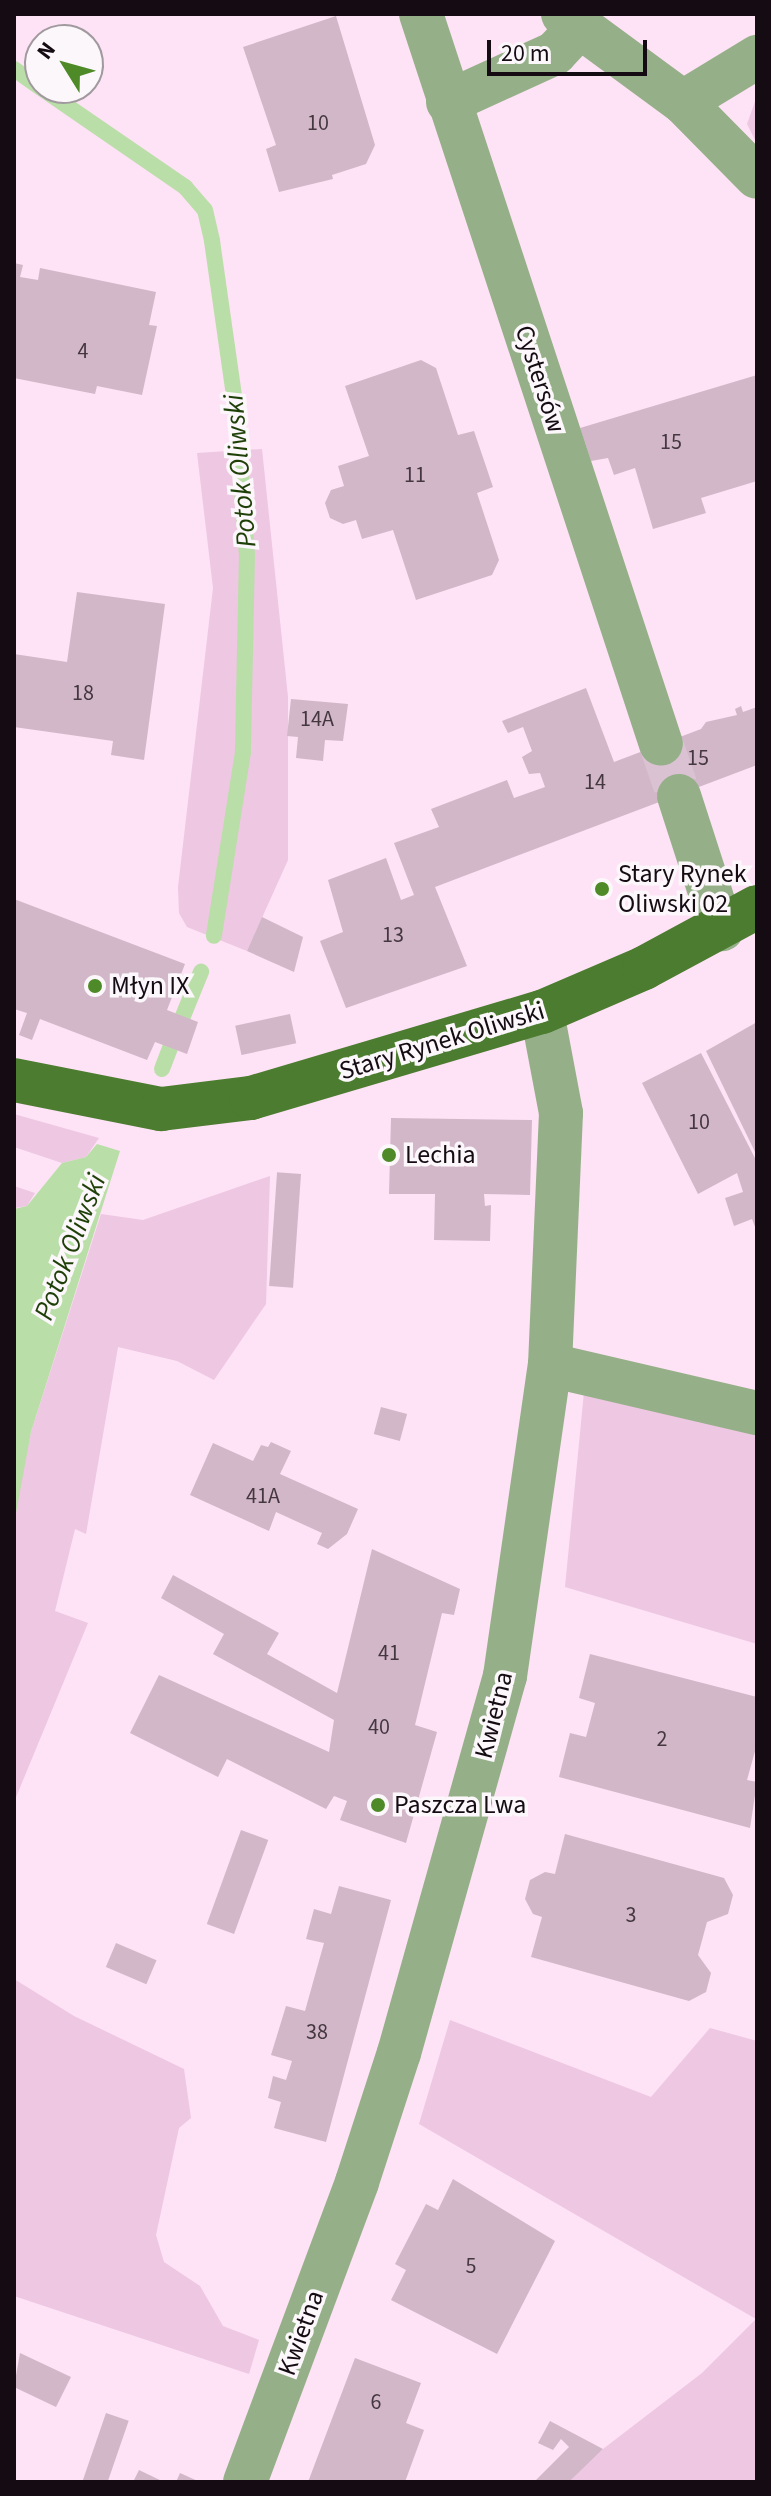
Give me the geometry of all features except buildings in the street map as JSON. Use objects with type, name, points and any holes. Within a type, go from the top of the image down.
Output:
[{"type":"main road","name":"Stary Rynek Oliwski","points":[[14,1080],[115,1103],[161,1109],[251,1098],[542,1012],[740,918]]},
{"type":"street","name":"Cystersów","points":[[421,14],[661,744]]},
{"type":"street","points":[[448,102],[555,53],[571,20],[683,102],[757,177]]},
{"type":"street","points":[[683,102],[757,57]]},
{"type":"street","points":[[679,796],[740,918]]},
{"type":"street","name":"Kwietna","points":[[245,2482],[357,2182],[456,1862],[505,1676],[550,1365],[561,1113],[542,1012]]},
{"type":"street","points":[[550,1365],[757,1413]]},
{"type":"shaded area","points":[[757,96],[757,144],[747,124]]},
{"type":"shaded area","points":[[262,449],[288,697],[288,860],[247,951],[187,927],[179,913],[178,887],[213,588],[197,453]]},
{"type":"shaded area","points":[[14,1114],[99,1138],[86,1157],[62,1163],[14,1147]]},
{"type":"shaded area","points":[[270,1176],[266,1304],[214,1380],[177,1361],[118,1347],[86,1534],[75,1529],[55,1611],[88,1623],[14,1802],[14,1524],[20,1483],[31,1432],[101,1214],[143,1220]]},
{"type":"shaded area","points":[[14,1186],[35,1193],[27,1206],[14,1208]]},
{"type":"shaded area","points":[[584,1392],[757,1435],[757,1644],[565,1587]]},
{"type":"shaded area","points":[[14,1979],[74,2016],[184,2069],[191,2118],[179,2128],[156,2235],[164,2262],[200,2286],[223,2326],[259,2340],[249,2374],[14,2296]]},
{"type":"shaded area","points":[[450,2020],[651,2097],[710,2028],[757,2041],[757,2482],[569,2482],[603,2449],[702,2373],[756,2319],[419,2124]]},
{"type":"water","points":[[97,1144],[120,1151],[31,1432],[14,1524],[14,1209],[27,1206],[62,1163],[86,1157]]},
{"type":"waterway","name":"Potok Oliwski","points":[[14,69],[24,76]]},
{"type":"waterway","name":"Potok Oliwski","points":[[64,104],[185,187],[205,210],[212,241],[235,403],[247,554],[243,752],[214,936]]},
{"type":"waterway","name":"Potok Oliwski","points":[[183,1016],[201,972]]},
{"type":"waterway","name":"Potok Oliwski","points":[[162,1069],[170,1048]]},
{"type":"tunnel","points":[[661,744],[679,796]]},
{"type":"place","name":"Stary Rynek Oliwski 02","points":[[602,889]]},
{"type":"place","name":"Młyn IX","points":[[95,986]]},
{"type":"place","name":"Lechia","points":[[389,1155]]},
{"type":"place","name":"Paszcza Lwa","points":[[378,1805]]}]
